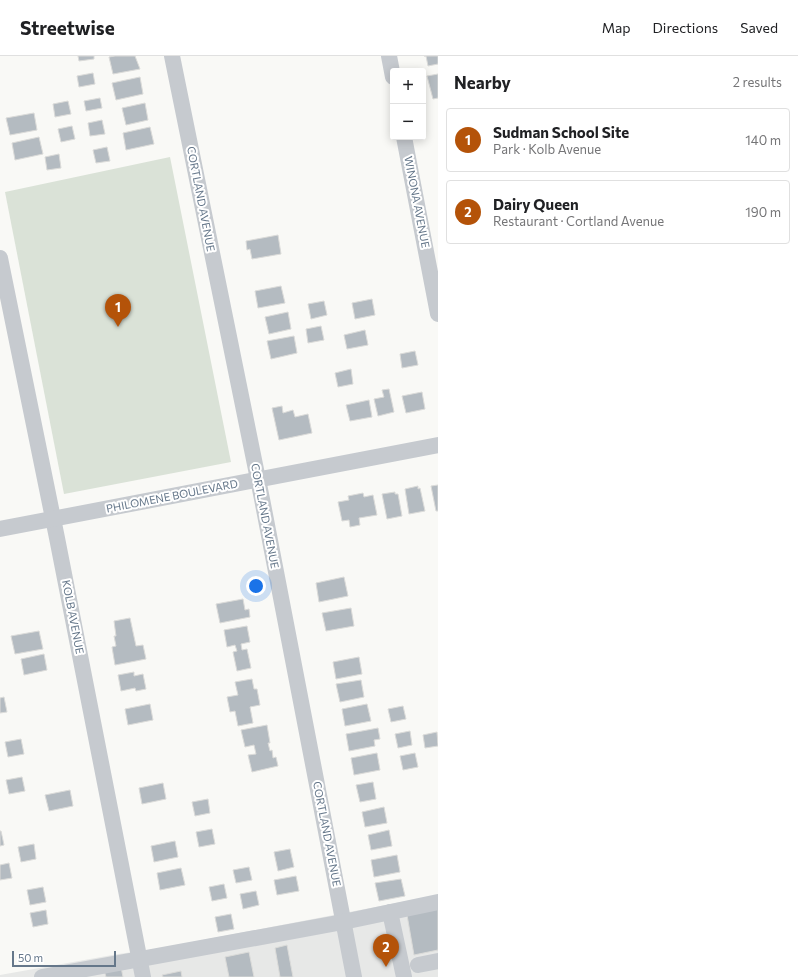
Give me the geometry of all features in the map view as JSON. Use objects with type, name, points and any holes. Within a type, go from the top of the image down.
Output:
[{"type":"street","name":"CORTLAND AVENUE","points":[[172,56],[258,479],[354,977]]},
{"type":"street","points":[[389,56],[391,68]]},
{"type":"street","name":"WINONA AVENUE","points":[[405,140],[438,314]]},
{"type":"street","name":"KOLB AVENUE","points":[[0,258],[143,977]]},
{"type":"street","name":"PHILOMENE BOULEVARD","points":[[0,529],[438,445]]},
{"type":"street","points":[[42,977],[343,922],[438,902]]},
{"type":"street","points":[[390,912],[404,977]]},
{"type":"street","points":[[418,965],[438,961]]},
{"type":"shaded area","points":[[170,157],[231,462],[64,494],[5,192]]},
{"type":"shaded area","points":[[438,895],[438,977],[0,977],[0,975],[118,954],[156,949]]},
{"type":"building","points":[[78,56],[94,56],[94,59],[79,61]]},
{"type":"building","points":[[135,56],[140,69],[113,74],[109,57]]},
{"type":"building","points":[[426,56],[438,56],[438,64],[428,66]]},
{"type":"building","points":[[93,73],[95,84],[79,87],[77,76]]},
{"type":"building","points":[[438,74],[438,98],[433,99],[427,76]]},
{"type":"building","points":[[140,77],[143,94],[116,100],[112,83]]},
{"type":"building","points":[[100,98],[102,108],[86,111],[84,101]]},
{"type":"building","points":[[68,101],[71,114],[55,117],[53,104]]},
{"type":"building","points":[[145,103],[148,120],[126,125],[122,108]]},
{"type":"building","points":[[34,113],[37,130],[10,135],[6,118]]},
{"type":"building","points":[[102,120],[105,134],[90,136],[88,123]]},
{"type":"building","points":[[72,126],[75,139],[61,142],[58,129]]},
{"type":"building","points":[[150,127],[154,144],[126,150],[123,133]]},
{"type":"building","points":[[39,137],[43,154],[15,160],[12,143]]},
{"type":"building","points":[[107,147],[110,161],[96,163],[93,150]]},
{"type":"building","points":[[59,154],[61,168],[47,170],[45,157]]},
{"type":"building","points":[[278,235],[281,254],[252,259],[250,249],[247,250],[246,241]]},
{"type":"building","points":[[281,286],[285,303],[258,308],[255,291]]},
{"type":"building","points":[[372,299],[375,315],[355,319],[352,303]]},
{"type":"building","points":[[324,301],[327,315],[311,319],[308,304]]},
{"type":"building","points":[[288,312],[291,329],[269,334],[265,317]]},
{"type":"building","points":[[321,326],[324,340],[308,343],[306,329]]},
{"type":"building","points":[[365,330],[368,345],[347,349],[344,335]]},
{"type":"building","points":[[294,336],[297,353],[271,359],[267,341]]},
{"type":"building","points":[[415,351],[418,365],[402,368],[400,354]]},
{"type":"building","points":[[351,369],[353,384],[338,387],[335,373]]},
{"type":"building","points":[[389,389],[394,412],[378,416],[374,399],[384,397],[382,390]]},
{"type":"building","points":[[422,392],[425,409],[406,413],[402,396]]},
{"type":"building","points":[[369,400],[372,417],[350,421],[346,405]]},
{"type":"building","points":[[282,406],[283,413],[293,410],[295,417],[308,414],[312,433],[279,440],[272,408]]},
{"type":"building","points":[[438,485],[438,511],[436,511],[431,486]]},
{"type":"building","points":[[418,486],[418,489],[420,488],[425,511],[409,514],[405,489]]},
{"type":"building","points":[[395,492],[395,494],[398,494],[402,516],[387,519],[382,494]]},
{"type":"building","points":[[363,493],[364,497],[373,495],[377,515],[359,518],[360,525],[350,527],[349,520],[342,521],[338,502],[349,500],[348,496]]},
{"type":"building","points":[[344,577],[348,596],[319,602],[316,583]]},
{"type":"building","points":[[243,599],[245,610],[249,609],[250,617],[220,623],[216,604]]},
{"type":"building","points":[[351,608],[354,626],[326,631],[322,613]]},
{"type":"building","points":[[130,618],[136,646],[143,645],[146,659],[115,665],[112,647],[116,646],[114,621]]},
{"type":"building","points":[[247,626],[250,642],[241,644],[242,650],[247,649],[251,668],[237,671],[233,652],[237,651],[235,645],[227,647],[224,630]]},
{"type":"building","points":[[39,631],[43,649],[15,654],[11,636]]},
{"type":"building","points":[[44,654],[47,670],[24,675],[21,659]]},
{"type":"building","points":[[359,657],[362,674],[336,679],[333,662]]},
{"type":"building","points":[[134,672],[134,676],[143,674],[146,689],[136,691],[135,688],[121,691],[118,675]]},
{"type":"building","points":[[252,679],[254,689],[257,689],[260,705],[250,707],[253,723],[238,726],[235,711],[230,712],[227,697],[238,695],[235,682]]},
{"type":"building","points":[[361,680],[364,697],[340,702],[336,684]]},
{"type":"building","points":[[4,697],[7,712],[0,713],[0,698]]},
{"type":"building","points":[[150,704],[153,720],[128,725],[125,709]]},
{"type":"building","points":[[367,704],[371,721],[345,726],[342,709]]},
{"type":"building","points":[[403,706],[406,719],[391,722],[388,709]]},
{"type":"building","points":[[267,725],[270,751],[272,750],[273,758],[276,757],[278,766],[252,772],[248,755],[256,754],[254,745],[245,747],[241,730]]},
{"type":"building","points":[[378,728],[380,739],[374,740],[375,746],[349,751],[346,734]]},
{"type":"building","points":[[410,731],[412,745],[398,748],[395,734]]},
{"type":"building","points":[[437,732],[438,746],[425,748],[423,735]]},
{"type":"building","points":[[21,739],[24,754],[8,757],[5,742]]},
{"type":"building","points":[[377,753],[380,770],[354,775],[351,758]]},
{"type":"building","points":[[415,753],[418,767],[403,770],[400,756]]},
{"type":"building","points":[[22,777],[25,791],[9,794],[6,780]]},
{"type":"building","points":[[373,782],[376,799],[360,802],[356,785]]},
{"type":"building","points":[[163,783],[166,799],[142,804],[139,788]]},
{"type":"building","points":[[70,790],[73,806],[49,811],[45,795]]},
{"type":"building","points":[[208,799],[210,813],[195,816],[192,802]]},
{"type":"building","points":[[384,807],[387,823],[365,827],[362,812]]},
{"type":"building","points":[[212,829],[215,844],[199,847],[196,832]]},
{"type":"building","points":[[389,830],[392,846],[371,850],[368,835]]},
{"type":"building","points":[[0,831],[4,845],[0,846]]},
{"type":"building","points":[[175,841],[178,857],[154,862],[151,846]]},
{"type":"building","points":[[34,844],[36,859],[21,862],[18,847]]},
{"type":"building","points":[[290,849],[294,867],[278,871],[274,852]]},
{"type":"building","points":[[397,855],[400,872],[374,877],[371,860]]},
{"type":"building","points":[[9,863],[12,878],[0,880],[0,865]]},
{"type":"building","points":[[249,867],[252,880],[236,883],[233,870]]},
{"type":"building","points":[[181,868],[185,885],[160,890],[157,873]]},
{"type":"building","points":[[296,876],[299,891],[277,895],[274,880]]},
{"type":"building","points":[[401,879],[405,896],[379,901],[375,883]]},
{"type":"building","points":[[224,884],[227,898],[212,901],[209,887]]},
{"type":"building","points":[[43,887],[46,902],[30,905],[27,890]]},
{"type":"building","points":[[256,891],[259,905],[243,909],[240,894]]},
{"type":"building","points":[[438,908],[438,950],[414,955],[407,915]]},
{"type":"building","points":[[46,910],[48,924],[33,927],[30,913]]},
{"type":"building","points":[[231,914],[234,929],[218,932],[215,917]]},
{"type":"building","points":[[287,945],[293,977],[280,977],[275,948]]},
{"type":"building","points":[[249,952],[254,977],[229,977],[225,957]]},
{"type":"building","points":[[121,967],[123,977],[106,977],[104,970]]},
{"type":"building","points":[[181,971],[182,977],[163,977],[162,975]]},
{"type":"place","name":"Sudman School Site","points":[[118,327]]},
{"type":"place","name":"Dairy Queen","points":[[386,967]]}]
